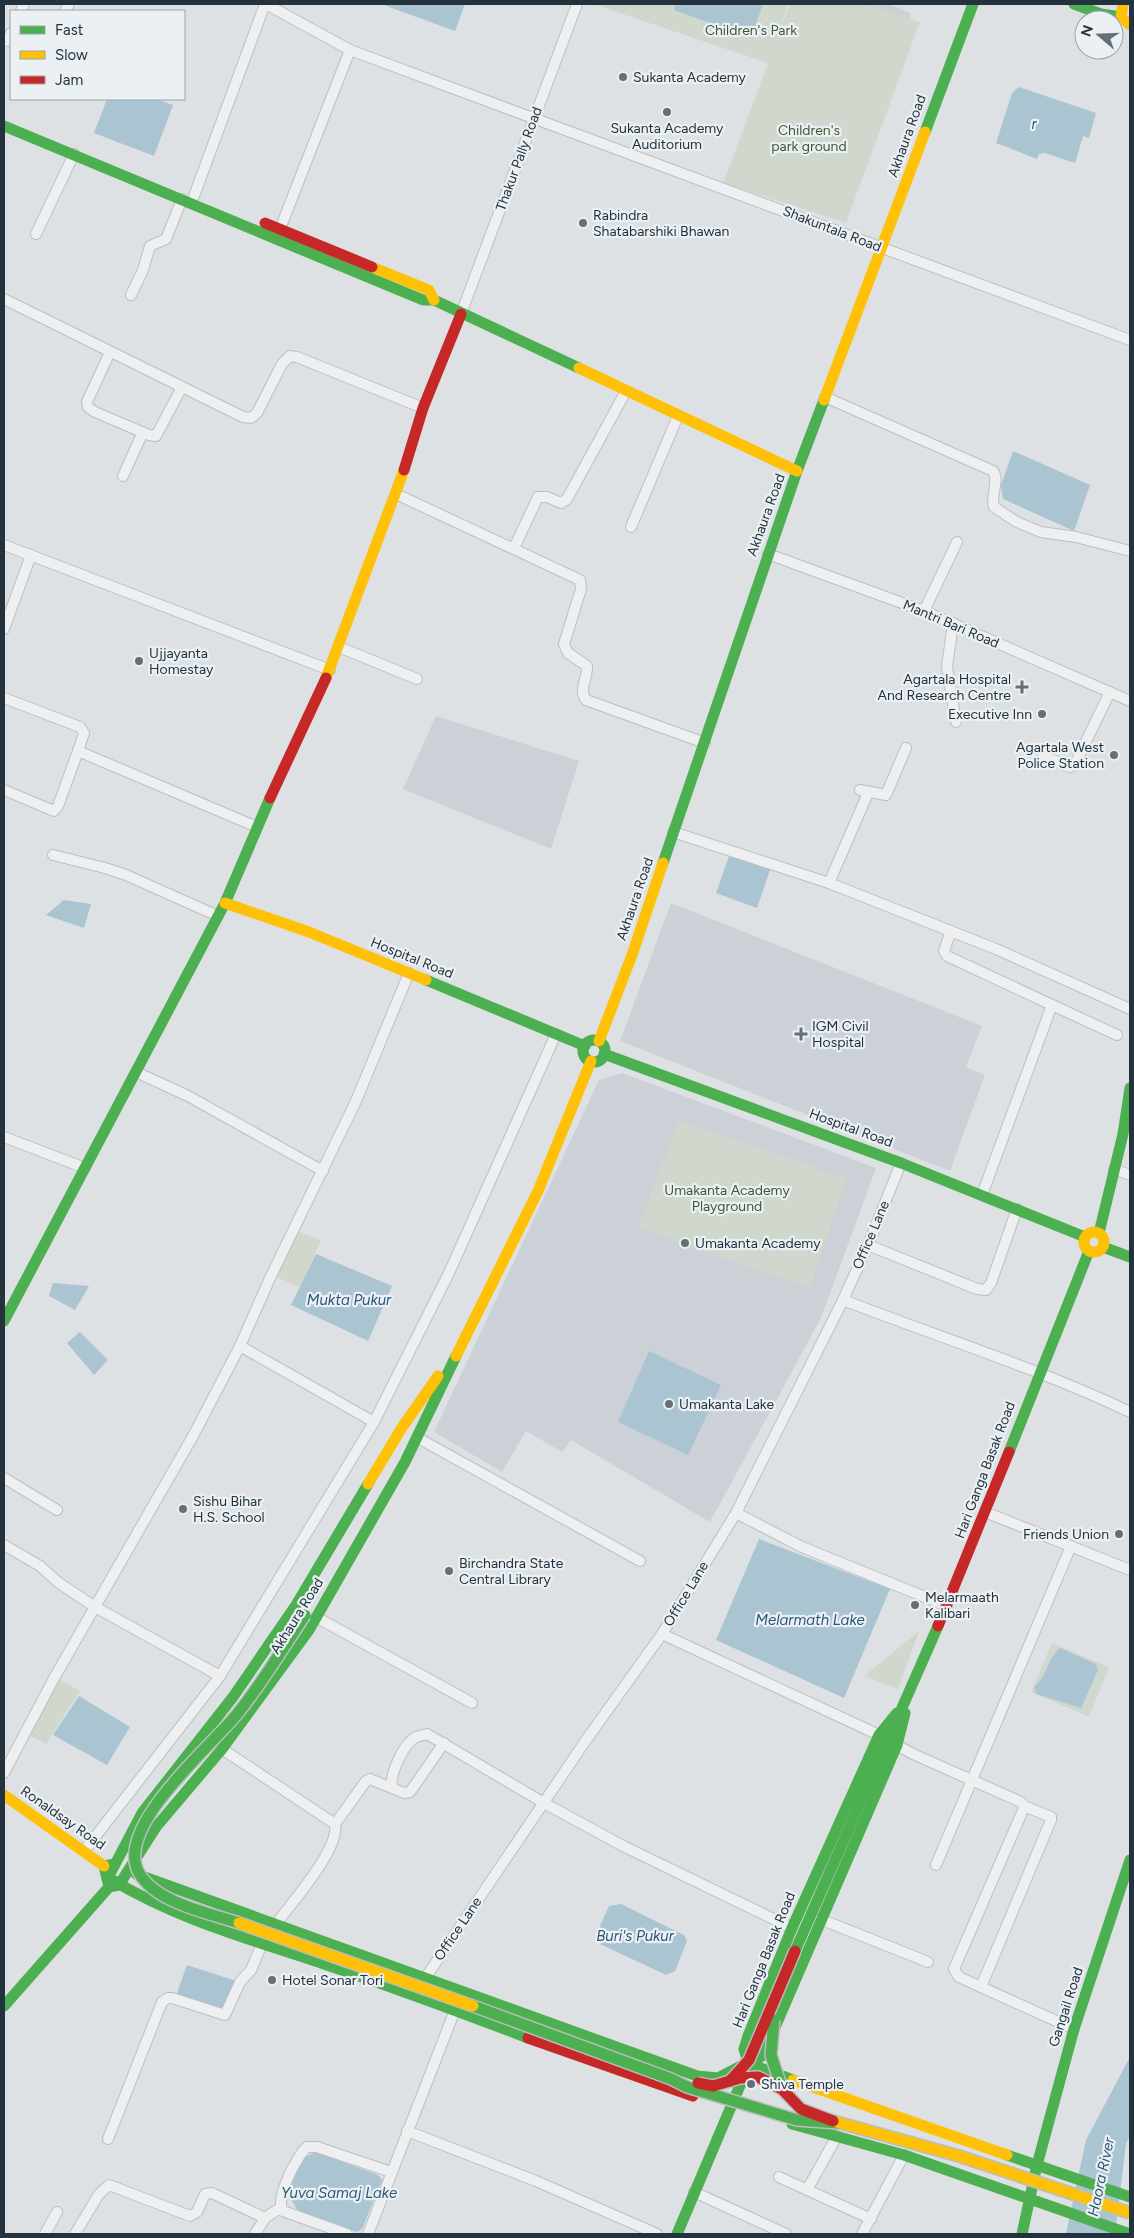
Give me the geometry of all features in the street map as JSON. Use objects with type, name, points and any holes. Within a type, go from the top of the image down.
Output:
[{"type":"main road","name":"Akhaura Road","points":[[599,1041],[632,954],[797,471],[882,249],[972,4]]},
{"type":"main road","points":[[1074,4],[1090,10]]},
{"type":"main road","points":[[4,118],[429,290],[434,300]]},
{"type":"main road","points":[[4,126],[423,300],[434,300],[797,471]]},
{"type":"main road","points":[[4,1321],[225,903],[257,827],[330,670],[396,494],[423,408],[462,314]]},
{"type":"main road","name":"Hospital Road","points":[[225,903],[309,932],[585,1046]]},
{"type":"main road","points":[[591,1040],[599,1041],[604,1047],[604,1054],[600,1059],[591,1061],[584,1054],[585,1046],[591,1040]]},
{"type":"main road","name":"Hospital Road","points":[[604,1054],[901,1163],[1085,1237]]},
{"type":"main road","name":"Akhaura Road","points":[[111,1876],[127,1872],[156,1827],[222,1749],[280,1672],[311,1616],[418,1438],[464,1339],[538,1191],[591,1061]]},
{"type":"main road","points":[[1098,1233],[1114,1169],[1130,1088]]},
{"type":"main road","points":[[1091,1232],[1098,1233],[1104,1239],[1103,1247],[1097,1252],[1089,1251],[1085,1247],[1085,1237],[1091,1232]]},
{"type":"main road","points":[[1103,1247],[1130,1257]]},
{"type":"main road","name":"Hari Ganga Basak Road","points":[[749,2065],[744,2049],[748,2036],[792,1928],[908,1700],[1089,1251]]},
{"type":"main road","points":[[464,1339],[311,1616],[238,1713],[158,1804],[140,1828],[134,1852],[137,1871],[148,1888],[168,1899],[401,1980],[671,2079],[687,2087],[797,2120],[838,2124]]},
{"type":"main road","name":"Akhaura Road","points":[[4,2006],[111,1876],[142,1813],[233,1697],[296,1605],[401,1429],[464,1339]]},
{"type":"main road","points":[[730,2082],[750,2060],[795,1951],[888,1740]]},
{"type":"main road","points":[[677,2234],[749,2065],[762,2055],[820,1920],[888,1740]]},
{"type":"main road","name":"Ronaldsay Road","points":[[4,1795],[84,1851],[111,1876],[162,1909],[415,1994],[536,2041],[732,2108],[904,2155],[1130,2234]]},
{"type":"main road","name":"Gangail Road","points":[[1022,2234],[1037,2165],[1074,2029],[1130,1860]]},
{"type":"main road","points":[[127,1872],[697,2076],[718,2078],[747,2063],[894,2117],[1130,2197]]},
{"type":"main road","points":[[795,1951],[774,2021],[769,2049],[774,2070],[782,2089],[801,2110],[838,2124],[959,2156],[1130,2213]]},
{"type":"main road","points":[[671,2079],[713,2086],[740,2078],[758,2078],[782,2089]]},
{"type":"street","name":"Shakuntala Road","points":[[265,4],[350,50],[1130,340]]},
{"type":"street","points":[[194,196],[265,4]]},
{"type":"street","name":"Thakur Pally Road","points":[[462,314],[577,4]]},
{"type":"street","points":[[280,229],[350,50]]},
{"type":"street","points":[[36,234],[74,154]]},
{"type":"street","points":[[131,294],[143,270],[150,246],[166,239],[182,199]]},
{"type":"street","points":[[4,299],[243,417],[251,418],[257,413],[282,364],[290,356],[297,357],[423,408]]},
{"type":"street","points":[[110,352],[87,404],[91,410],[153,436],[158,434],[182,388]]},
{"type":"street","points":[[514,548],[538,497],[547,496],[563,503],[567,499],[626,391]]},
{"type":"street","points":[[825,397],[993,471],[996,479],[992,497],[994,507],[1017,522],[1041,532],[1076,537],[1130,551]]},
{"type":"street","points":[[630,527],[678,416]]},
{"type":"street","points":[[124,476],[143,432]]},
{"type":"street","points":[[396,494],[580,580],[582,589],[564,644],[568,653],[587,666],[582,696],[586,700],[705,743]]},
{"type":"street","points":[[924,612],[957,542]]},
{"type":"street","points":[[4,545],[330,670]]},
{"type":"street","name":"Mantri Bari Road","points":[[768,554],[953,623],[1130,701]]},
{"type":"street","points":[[4,629],[31,555]]},
{"type":"street","points":[[953,623],[947,667],[956,722]]},
{"type":"street","points":[[339,647],[417,679]]},
{"type":"street","points":[[1044,756],[1066,766],[1075,764],[1110,692]]},
{"type":"street","points":[[4,698],[80,727],[84,733],[58,806],[54,811],[4,790]]},
{"type":"street","points":[[829,883],[864,791],[886,795],[906,748]]},
{"type":"street","points":[[78,751],[257,827]]},
{"type":"street","points":[[673,832],[829,883],[951,931],[1130,1009]]},
{"type":"street","points":[[53,855],[126,875],[218,916]]},
{"type":"street","points":[[951,931],[944,945],[944,951],[947,956],[1117,1035]]},
{"type":"street","points":[[4,1773],[53,1680],[193,1436],[240,1346],[270,1278],[356,1101],[409,972]]},
{"type":"street","points":[[982,1195],[1052,1005]]},
{"type":"street","points":[[84,1851],[220,1676],[374,1422],[449,1273],[556,1034]]},
{"type":"street","points":[[136,1072],[188,1096],[323,1171]]},
{"type":"street","points":[[4,1137],[85,1168]]},
{"type":"street","name":"Office Lane","points":[[415,1994],[584,1743],[662,1634],[736,1513],[843,1300],[868,1245],[901,1163]]},
{"type":"street","points":[[1114,1169],[1130,1175]]},
{"type":"street","points":[[868,1245],[977,1289],[986,1290],[991,1283],[1017,1209]]},
{"type":"street","points":[[843,1300],[952,1342],[1039,1372],[1130,1412]]},
{"type":"street","points":[[240,1346],[374,1422]]},
{"type":"street","points":[[418,1438],[640,1561]]},
{"type":"street","points":[[4,1478],[57,1510]]},
{"type":"street","points":[[985,1512],[1130,1570]]},
{"type":"street","points":[[736,1513],[802,1547],[947,1606]]},
{"type":"street","points":[[4,1545],[40,1566],[59,1583],[96,1607],[220,1676]]},
{"type":"street","points":[[936,1865],[1071,1546]]},
{"type":"street","points":[[311,1616],[472,1703]]},
{"type":"street","points":[[662,1634],[1024,1806],[1048,1814],[1051,1817],[981,1987]]},
{"type":"street","points":[[392,1787],[391,1778],[396,1764],[414,1738],[427,1734],[544,1803],[624,1846],[792,1928]]},
{"type":"street","points":[[335,1824],[366,1781],[370,1779],[379,1781],[404,1793],[412,1791],[444,1743]]},
{"type":"street","points":[[222,1749],[335,1824],[337,1831],[330,1850],[276,1924]]},
{"type":"street","points":[[1024,1806],[954,1964],[954,1969],[959,1976],[1074,2029]]},
{"type":"street","points":[[820,1920],[928,1962]]},
{"type":"street","points":[[108,2139],[162,2002],[172,1998],[225,2015],[240,1982],[251,1970],[262,1944]]},
{"type":"street","points":[[368,2234],[455,2010]]},
{"type":"street","points":[[407,2132],[536,2181],[656,2234]]},
{"type":"street","points":[[807,2190],[837,2136]]},
{"type":"street","points":[[347,2234],[282,2211],[280,2208],[280,2199],[299,2155],[308,2147],[318,2147],[391,2172]]},
{"type":"street","points":[[862,2234],[904,2155]]},
{"type":"street","points":[[779,2177],[870,2219]]},
{"type":"street","points":[[75,2234],[99,2194],[109,2185],[190,2216],[197,2212],[205,2194],[212,2193],[265,2218]]},
{"type":"street","points":[[694,2192],[786,2234]]},
{"type":"street","points":[[255,2234],[265,2218],[280,2208]]},
{"type":"street","points":[[45,2234],[57,2212]]},
{"type":"shaded area","points":[[856,4],[888,4],[911,13],[908,23]]},
{"type":"shaded area","points":[[436,716],[579,761],[551,849],[403,789]]},
{"type":"shaded area","name":"IGM Civil Hospital","points":[[671,903],[982,1026],[966,1067],[985,1075],[950,1171],[620,1041]]},
{"type":"shaded area","name":"Umakanta Academy","points":[[622,1073],[876,1168],[821,1318],[710,1522],[571,1440],[562,1452],[526,1431],[502,1472],[434,1432],[599,1080]]},
{"type":"green space","name":"Children's park ground","points":[[593,4],[788,4],[777,37],[790,4],[863,4],[920,22],[846,223],[723,183],[768,63]]},
{"type":"green space","name":"Umakanta Academy Playground","points":[[679,1120],[847,1179],[810,1287],[638,1228]]},
{"type":"green space","points":[[297,1231],[321,1240],[300,1287],[276,1277]]},
{"type":"green space","points":[[919,1631],[898,1689],[864,1676]]},
{"type":"green space","points":[[1052,1643],[1109,1667],[1089,1717],[1031,1692]]},
{"type":"green space","points":[[60,1680],[80,1691],[46,1744],[29,1735]]},
{"type":"water","points":[[381,4],[465,4],[455,31]]},
{"type":"water","points":[[676,4],[763,4],[751,38],[674,10]]},
{"type":"water","name":"r","points":[[1019,87],[1096,113],[1089,138],[1083,136],[1075,163],[1045,153],[1039,154],[1037,159],[996,143],[1012,93]]},
{"type":"water","points":[[107,100],[159,100],[173,105],[154,156],[94,133]]},
{"type":"water","points":[[1013,451],[1090,485],[1074,531],[1003,499],[1001,485]]},
{"type":"water","points":[[730,853],[771,867],[757,908],[716,893]]},
{"type":"water","points":[[64,900],[91,904],[84,928],[46,915]]},
{"type":"water","name":"Mukta Pukur","points":[[316,1254],[392,1286],[368,1341],[291,1305]]},
{"type":"water","points":[[53,1283],[89,1286],[75,1310],[49,1296]]},
{"type":"water","points":[[80,1332],[108,1360],[94,1375],[67,1343]]},
{"type":"water","name":"Umakanta Lake","points":[[649,1351],[721,1385],[688,1455],[618,1422]]},
{"type":"water","name":"Melarmath Lake","points":[[759,1539],[890,1589],[844,1698],[716,1640]]},
{"type":"water","points":[[1060,1648],[1096,1664],[1098,1670],[1081,1708],[1036,1694],[1034,1687],[1042,1678],[1055,1653]]},
{"type":"water","points":[[79,1696],[130,1727],[107,1765],[53,1735]]},
{"type":"water","name":"Buri's Pukur","points":[[621,1904],[684,1935],[687,1941],[675,1971],[666,1975],[600,1944],[596,1935],[609,1906]]},
{"type":"water","points":[[187,1965],[236,1981],[223,2014],[176,1996]]},
{"type":"water","name":"Haora River","points":[[1130,2057],[1130,2135],[1126,2144],[1115,2234],[1066,2234],[1086,2140]]},
{"type":"water","name":"Yuva Samaj Lake","points":[[315,2152],[378,2175],[382,2180],[362,2229],[357,2232],[297,2210],[288,2193],[302,2159]]},
{"type":"traffic: fast","points":[[925,132],[973,4]]},
{"type":"traffic: fast","points":[[1074,4],[1090,10]]},
{"type":"traffic: fast","points":[[4,126],[423,300],[434,300],[579,368]]},
{"type":"traffic: fast","points":[[663,863],[797,471],[824,400]]},
{"type":"traffic: fast","points":[[4,1321],[225,903],[270,798]]},
{"type":"traffic: fast","points":[[426,980],[585,1046]]},
{"type":"traffic: fast","points":[[594,1040],[604,1047],[605,1051],[598,1061],[594,1062],[584,1055],[583,1051],[590,1041],[594,1040]]},
{"type":"traffic: fast","points":[[604,1054],[901,1163],[1085,1237]]},
{"type":"traffic: fast","points":[[1099,1233],[1123,1134],[1130,1088]]},
{"type":"traffic: fast","points":[[1103,1247],[1130,1257]]},
{"type":"traffic: fast","points":[[1009,1452],[1089,1251]]},
{"type":"traffic: fast","points":[[115,1864],[104,1866],[109,1887],[119,1885],[156,1827],[222,1749],[309,1630],[405,1462],[456,1356]]},
{"type":"traffic: fast","points":[[111,1872],[142,1813],[233,1697],[296,1605],[368,1484]]},
{"type":"traffic: fast","points":[[239,1923],[184,1906],[158,1892],[139,1873],[135,1854],[140,1833],[152,1811],[188,1766],[238,1713],[305,1615]]},
{"type":"traffic: fast","points":[[795,1951],[938,1626]]},
{"type":"traffic: fast","points":[[749,2065],[744,2049],[748,2036],[792,1928],[879,1735],[897,1713]]},
{"type":"traffic: fast","points":[[749,2065],[763,2055],[897,1745],[905,1713]]},
{"type":"traffic: fast","points":[[1022,2234],[1037,2165],[1074,2029],[1130,1860]]},
{"type":"traffic: fast","points":[[136,1874],[697,2076],[718,2078],[747,2063],[793,2080]]},
{"type":"traffic: fast","points":[[109,1878],[187,1917],[452,2009],[528,2038]]},
{"type":"traffic: fast","points":[[4,2006],[109,1887]]},
{"type":"traffic: fast","points":[[473,2006],[671,2079],[687,2087],[797,2120],[838,2123]]},
{"type":"traffic: fast","points":[[774,2020],[771,2055],[782,2089]]},
{"type":"traffic: fast","points":[[677,2234],[747,2069]]},
{"type":"traffic: fast","points":[[792,2124],[904,2155],[1130,2234]]},
{"type":"traffic: fast","points":[[1007,2155],[1130,2197]]},
{"type":"traffic: slow","points":[[1123,4],[1121,17],[1130,25]]},
{"type":"traffic: slow","points":[[824,400],[925,132]]},
{"type":"traffic: slow","points":[[372,267],[429,290],[434,300]]},
{"type":"traffic: slow","points":[[579,368],[797,471]]},
{"type":"traffic: slow","points":[[326,678],[404,470]]},
{"type":"traffic: slow","points":[[599,1041],[632,955],[663,863]]},
{"type":"traffic: slow","points":[[225,903],[309,932],[426,980]]},
{"type":"traffic: slow","points":[[456,1356],[538,1191],[591,1061]]},
{"type":"traffic: slow","points":[[1090,1232],[1098,1232],[1104,1238],[1104,1242],[1104,1246],[1098,1252],[1090,1252],[1084,1246],[1084,1238],[1090,1232]]},
{"type":"traffic: slow","points":[[368,1484],[401,1429],[438,1376]]},
{"type":"traffic: slow","points":[[4,1795],[104,1866]]},
{"type":"traffic: slow","points":[[239,1923],[473,2006]]},
{"type":"traffic: slow","points":[[793,2080],[1007,2155]]},
{"type":"traffic: slow","points":[[833,2121],[959,2156],[1130,2213]]},
{"type":"traffic: jam","points":[[265,223],[372,267]]},
{"type":"traffic: jam","points":[[404,470],[423,408],[461,314]]},
{"type":"traffic: jam","points":[[270,798],[326,678]]},
{"type":"traffic: jam","points":[[938,1626],[1009,1452]]},
{"type":"traffic: jam","points":[[730,2081],[749,2060],[795,1951]]},
{"type":"traffic: jam","points":[[528,2038],[693,2096]]},
{"type":"traffic: jam","points":[[698,2083],[713,2086],[740,2078],[758,2077],[782,2089],[801,2109],[833,2121]]},
{"type":"place","name":"Sukanta Academy","points":[[623,77]]},
{"type":"place","name":"Sukanta Academy Auditorium","points":[[667,112]]},
{"type":"place","name":"Rabindra Shatabarshiki Bhawan","points":[[583,223]]},
{"type":"place","name":"Ujjayanta Homestay","points":[[139,661]]},
{"type":"place","name":"Agartala Hospital And Research Centre","points":[[1022,687]]},
{"type":"place","name":"Executive Inn","points":[[1042,714]]},
{"type":"place","name":"Agartala West Police Station","points":[[1114,755]]},
{"type":"place","name":"IGM Civil Hospital","points":[[801,1034]]},
{"type":"place","name":"Umakanta Academy","points":[[685,1243]]},
{"type":"place","name":"Umakanta Lake","points":[[669,1404]]},
{"type":"place","name":"Sishu Bihar H.S. School","points":[[183,1509]]},
{"type":"place","name":"Friends Union","points":[[1119,1534]]},
{"type":"place","name":"Birchandra State Central Library","points":[[449,1571]]},
{"type":"place","name":"Melarmaath Kalibari","points":[[915,1605]]},
{"type":"place","name":"Hotel Sonar Tori","points":[[272,1980]]},
{"type":"place","name":"Shiva Temple","points":[[751,2084]]},
{"type":"park label","name":"Children's Park","points":[[751,30]]}]
